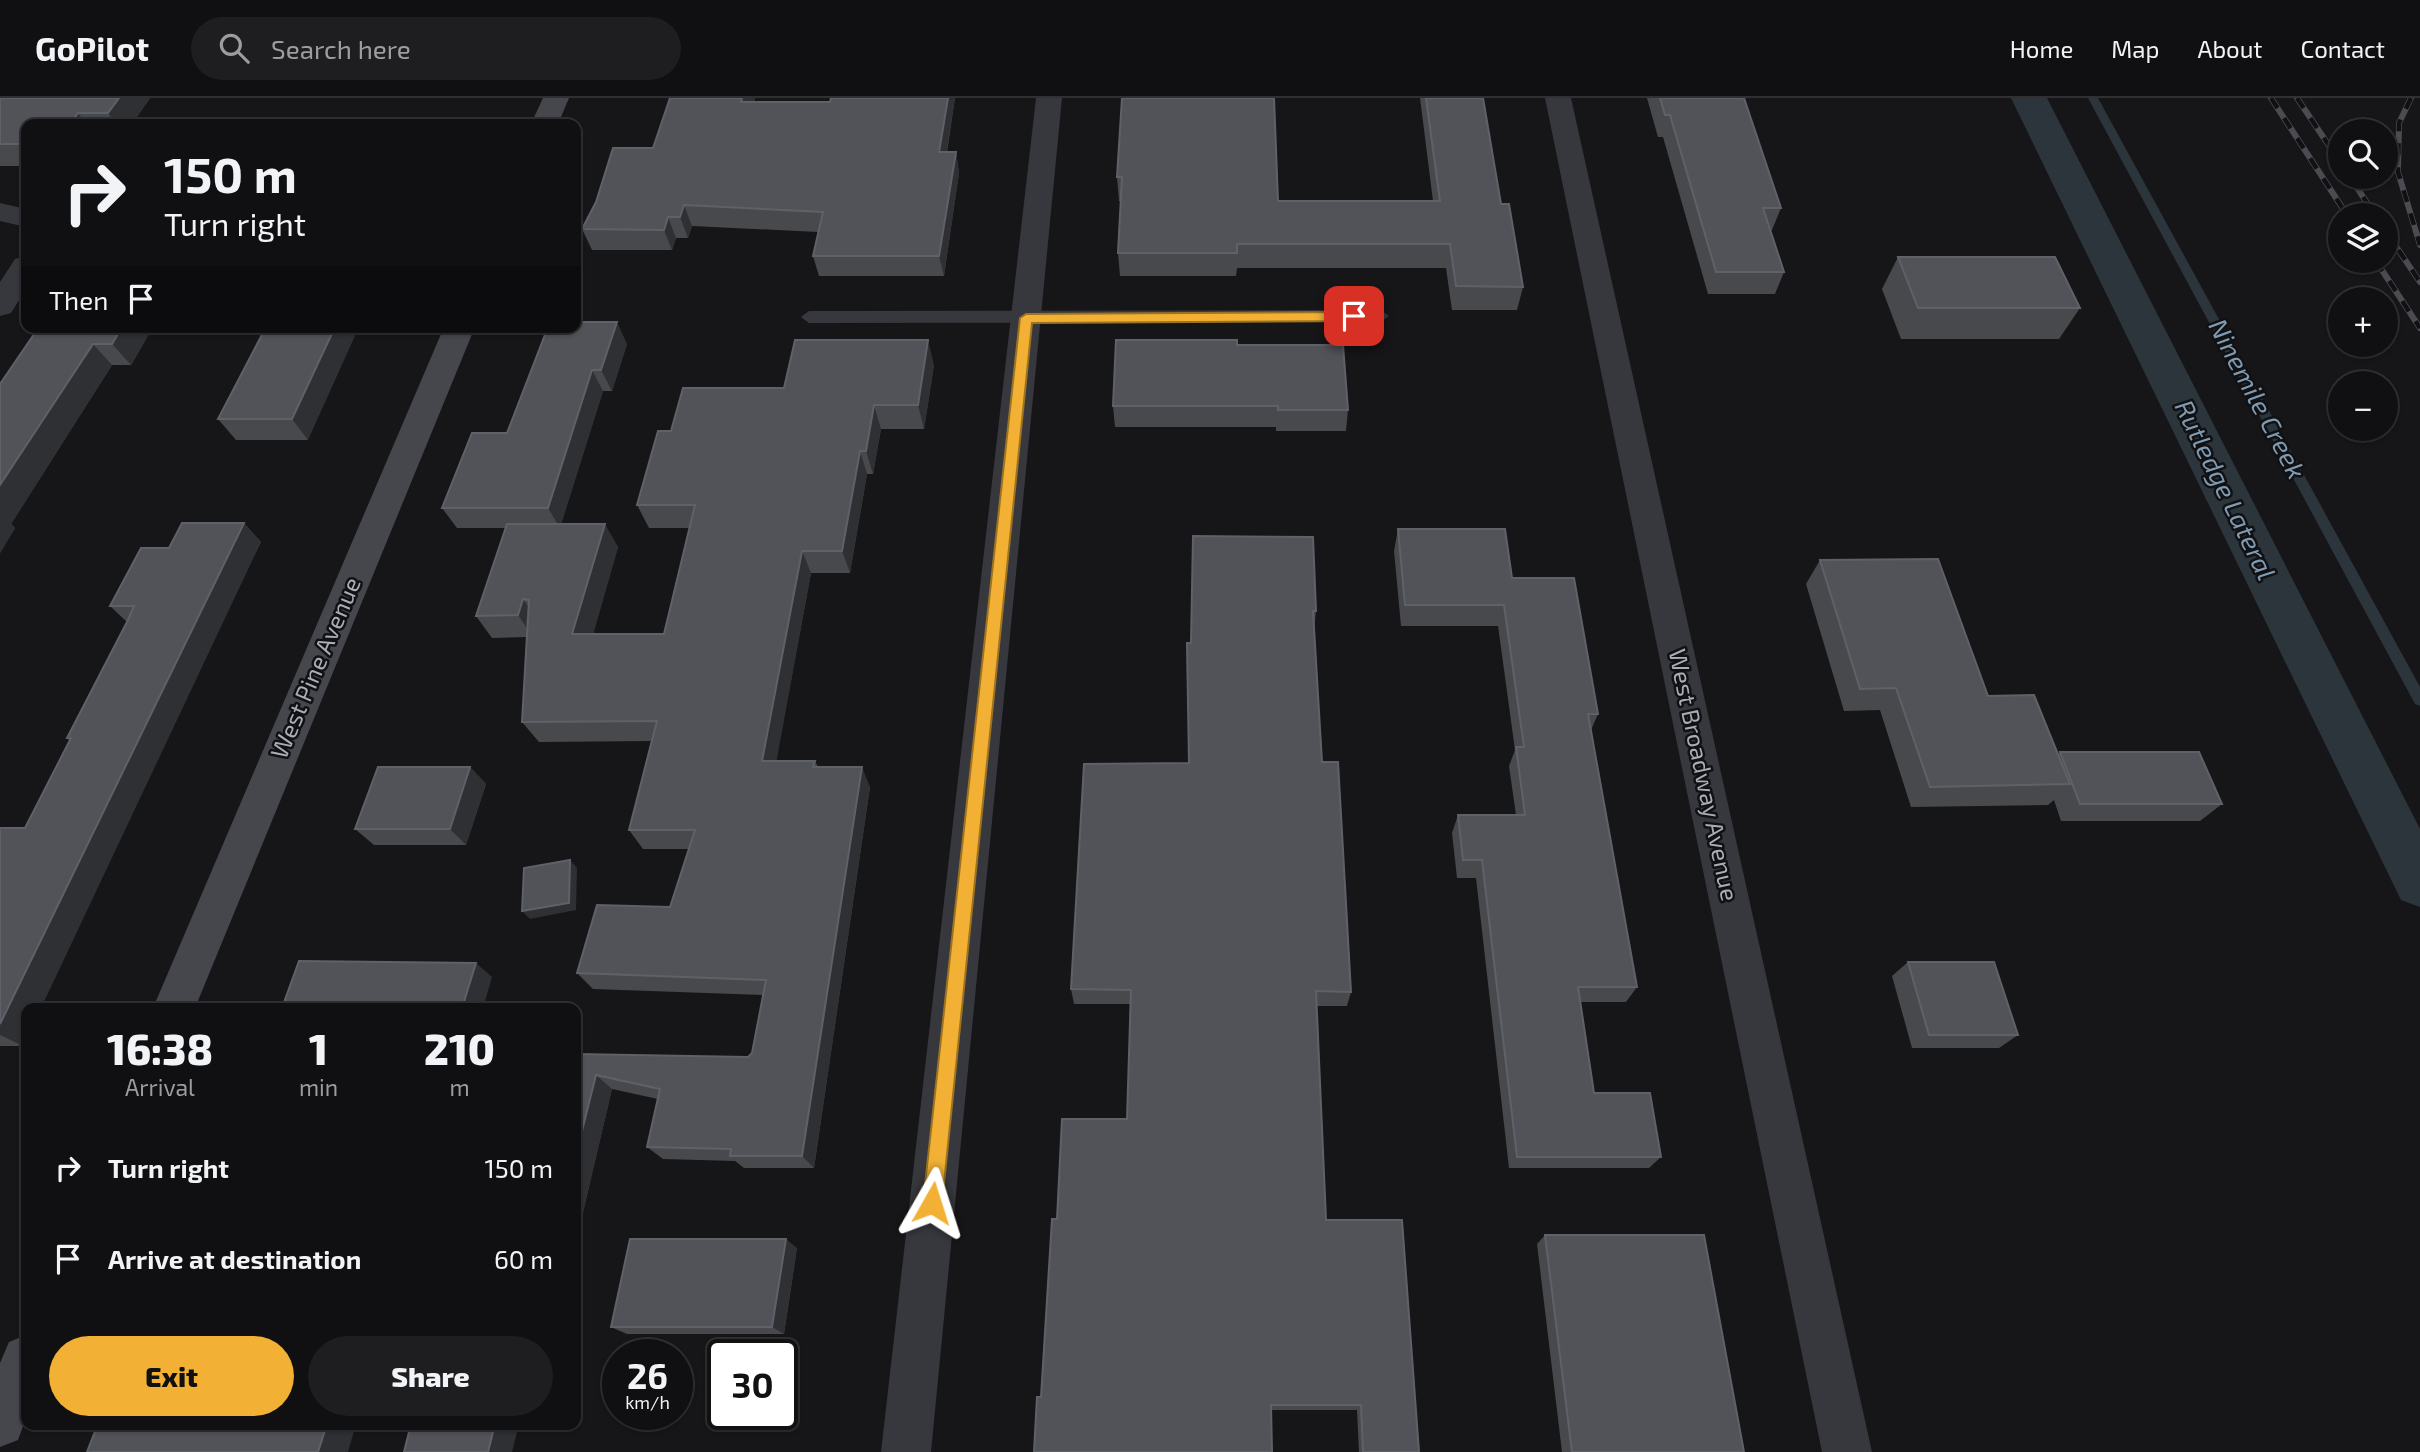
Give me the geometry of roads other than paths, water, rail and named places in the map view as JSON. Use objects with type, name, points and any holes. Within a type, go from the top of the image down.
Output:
[{"type":"street","points":[[547,119],[556,98]]},
{"type":"street","points":[[906,1452],[1049,98]]},
{"type":"street","name":"West Broadway Avenue","points":[[1558,98],[1847,1452]]},
{"type":"street","points":[[0,212],[21,217]]},
{"type":"street","points":[[0,306],[21,274]]},
{"type":"street","name":"West Pine Avenue","points":[[176,1003],[457,333]]},
{"type":"street","points":[[0,1422],[21,1371]]},
{"type":"lane","points":[[809,317],[1381,316]]},
{"type":"waterway","name":"Rutledge Lateral","points":[[2029,98],[2420,883]]},
{"type":"waterway","name":"Ninemile Creek","points":[[2093,98],[2420,700]]},
{"type":"railway","points":[[2271,98],[2339,203]]},
{"type":"railway","points":[[2297,98],[2328,144]]},
{"type":"railway","points":[[2411,98],[2399,123],[2398,172],[2420,245]]},
{"type":"railway","points":[[2358,189],[2367,203]]},
{"type":"railway","points":[[2398,249],[2420,282]]},
{"type":"railway","points":[[2384,273],[2420,328]]}]
